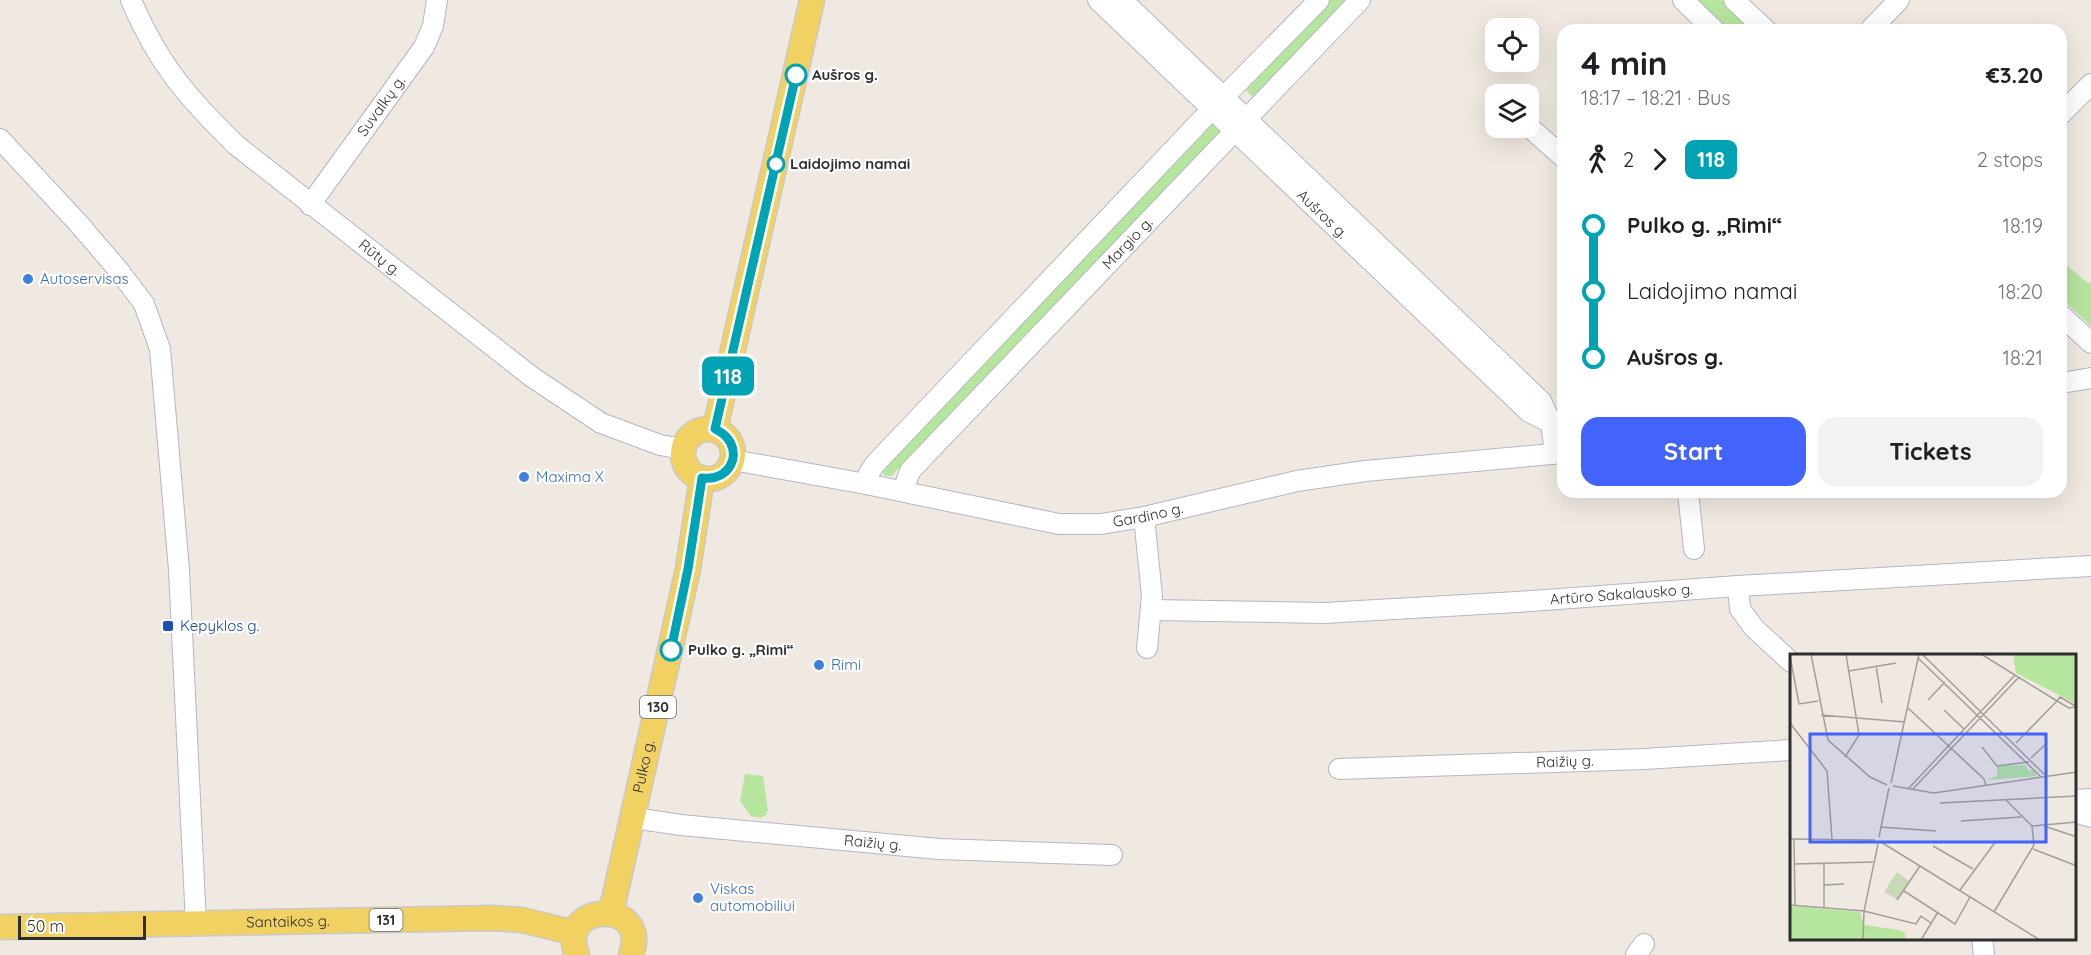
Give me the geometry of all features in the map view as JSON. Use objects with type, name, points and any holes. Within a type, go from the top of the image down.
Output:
[{"type":"main road","points":[[715,429],[812,0]]},
{"type":"main road","points":[[715,429],[728,438],[734,452],[733,460],[725,473],[710,479],[702,478],[689,471],[685,464],[683,449],[686,441],[698,430],[715,429]]},
{"type":"main road","name":"Pulko g.","points":[[612,913],[688,569],[702,478]]},
{"type":"main road","points":[[576,944],[579,925],[593,914],[612,913],[625,920],[633,933],[631,955]]},
{"type":"main road","name":"Santaikos g.","points":[[0,927],[493,918],[522,920],[576,944]]},
{"type":"street","name":"Rūtų g.","points":[[131,0],[156,53],[176,82],[202,112],[236,145],[532,377],[601,423],[660,445],[683,449]]},
{"type":"street","name":"Suvalkų g.","points":[[310,205],[424,47],[433,26],[437,0]]},
{"type":"street","name":"Aušros g.","points":[[1098,0],[1217,103],[1541,401],[1551,423],[1557,446]]},
{"type":"street","name":"Aušros g.","points":[[1122,0],[1217,103]]},
{"type":"street","name":"Margio g.","points":[[866,484],[869,472],[875,464],[1217,103],[1319,0]]},
{"type":"street","name":"Margio g.","points":[[903,491],[910,471],[1360,0]]},
{"type":"street","points":[[1683,0],[1708,24]]},
{"type":"street","points":[[1734,0],[1760,24]]},
{"type":"street","points":[[1876,24],[1899,0]]},
{"type":"street","points":[[2067,108],[2091,84]]},
{"type":"street","points":[[1539,136],[1557,152]]},
{"type":"street","points":[[0,139],[80,224],[120,272],[144,304],[160,349],[180,581],[196,924]]},
{"type":"street","points":[[2067,321],[2091,344]]},
{"type":"street","points":[[2067,382],[2091,378]]},
{"type":"street","name":"Gardino g.","points":[[733,460],[903,491],[1059,524],[1101,524],[1144,517],[1308,480],[1365,471],[1557,453]]},
{"type":"street","points":[[1689,498],[1694,549]]},
{"type":"street","points":[[1144,517],[1152,596],[1147,648]]},
{"type":"street","name":"Artūro Sakalausko g.","points":[[1150,610],[1324,613],[1738,586],[2091,567]]},
{"type":"street","points":[[1738,586],[1740,609],[1754,628],[1790,661]]},
{"type":"street","name":"Raižių g.","points":[[1339,769],[1644,759],[1790,750]]},
{"type":"street","points":[[2076,800],[2091,799]]},
{"type":"street","points":[[2076,813],[2091,817]]},
{"type":"street","name":"Raižių g.","points":[[634,818],[681,825],[939,849],[1112,855]]},
{"type":"street","points":[[1982,940],[1984,955]]},
{"type":"green space","points":[[1327,0],[1352,0],[1259,97],[1249,94],[1247,83]]},
{"type":"green space","points":[[1695,0],[1722,0],[1748,24],[1720,24]]},
{"type":"green space","points":[[1213,120],[1221,131],[1219,135],[891,476],[885,476],[882,470],[1206,123]]},
{"type":"green space","points":[[2067,266],[2088,283],[2091,282],[2091,326],[2067,304]]},
{"type":"green space","points":[[745,774],[763,776],[768,810],[766,815],[760,818],[751,816],[740,801]]},
{"type":"bus line","name":"118","points":[[671,650],[688,569],[702,478],[710,479],[725,473],[733,460],[732,444],[722,432],[715,429],[796,75]]},
{"type":"place","name":"Aušros g.","points":[[796,75]]},
{"type":"place","name":"Laidojimo namai","points":[[776,164]]},
{"type":"place","name":"Autoservisas","points":[[28,279]]},
{"type":"place","name":"Maxima X","points":[[524,477]]},
{"type":"place","name":"Kepyklos g.","points":[[168,626]]},
{"type":"place","name":"Pulko g. „Rimi“","points":[[671,650]]},
{"type":"place","name":"Rimi","points":[[819,665]]},
{"type":"place","name":"Viskas automobiliui","points":[[698,898]]}]
